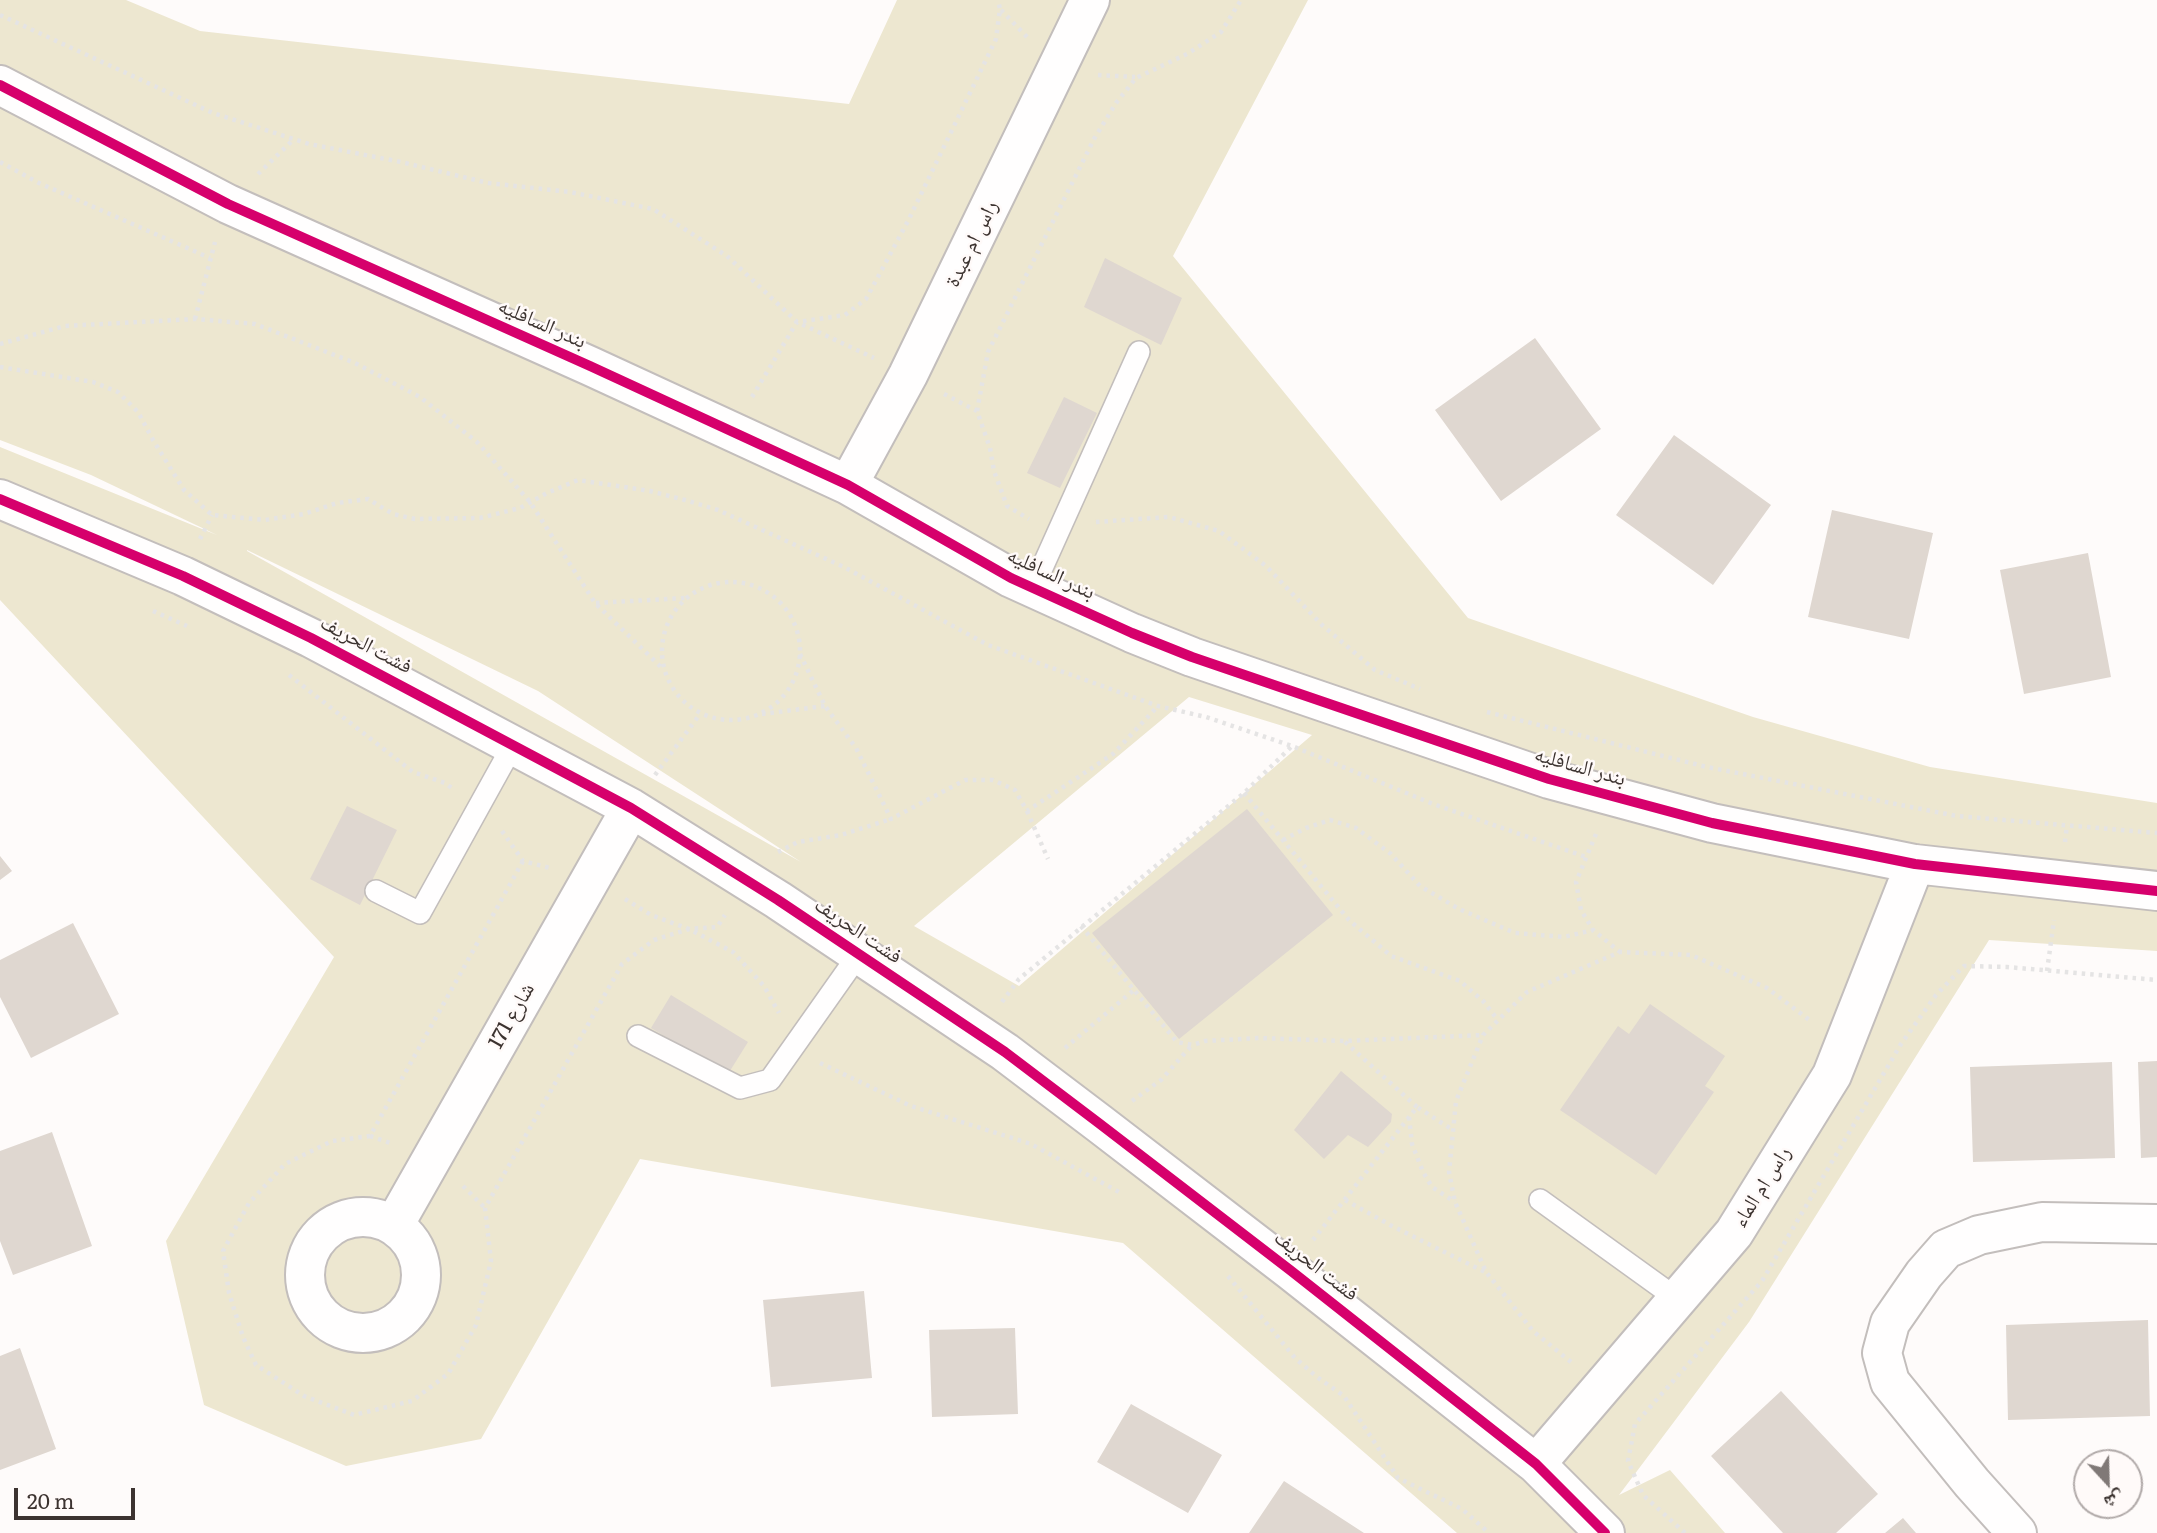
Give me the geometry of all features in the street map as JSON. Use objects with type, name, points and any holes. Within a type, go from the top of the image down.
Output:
[{"type":"street","name":"راس ام عبدة","points":[[848,485],[908,375],[1090,0]]},
{"type":"street","name":"بندر السافليه","points":[[0,85],[228,204],[848,485],[1011,578],[1132,633],[1249,678],[1549,779],[1712,823],[1915,864],[2157,891]]},
{"type":"street","name":"فشت الحريف","points":[[0,499],[183,576],[311,638],[631,808],[748,881],[978,1034],[1100,1124],[1536,1464],[1605,1533]]},
{"type":"street","name":"شارع 171","points":[[394,1225],[631,808]]},
{"type":"street","name":"راس ام الماء","points":[[1536,1464],[1734,1233],[1832,1075],[1915,864]]},
{"type":"street","points":[[2017,1533],[1972,1483],[1890,1382],[1882,1353],[1890,1323],[1924,1274],[1946,1249],[1979,1234],[2042,1222],[2157,1224]]},
{"type":"lane","points":[[1033,588],[1139,352]]},
{"type":"lane","points":[[376,891],[420,913],[513,745]]},
{"type":"lane","points":[[638,1036],[740,1088],[770,1080],[859,954]]},
{"type":"lane","points":[[1540,1200],[1676,1298]]},
{"type":"path","points":[[732,432],[797,322],[845,314],[866,299],[908,221],[996,39],[1000,9],[998,0]]},
{"type":"path","points":[[977,411],[988,352],[1094,139],[1116,103],[1136,78],[1187,54],[1220,32],[1241,0]]},
{"type":"path","points":[[0,162],[39,183],[210,258]]},
{"type":"path","points":[[1,343],[65,326],[195,319],[255,324],[355,363],[420,397],[477,442],[530,502],[595,603],[663,669]]},
{"type":"path","points":[[0,367],[93,382],[117,392],[138,412],[184,490],[212,515],[265,520],[304,514],[337,503],[368,499],[393,514],[415,519],[480,518],[506,513],[578,480],[685,500],[718,510],[844,567],[988,645],[1158,706],[1206,717],[1292,746],[1433,804],[1586,857]]},
{"type":"path","points":[[758,715],[775,705],[788,691],[797,673],[800,654],[798,634],[791,615],[778,600],[762,589],[743,583],[723,582],[704,587],[687,598],[673,612],[665,630],[663,669],[671,687],[683,702],[700,714],[719,720],[738,720],[825,706]]},
{"type":"path","points":[[595,603],[687,598]]},
{"type":"path","points":[[152,610],[199,632]]},
{"type":"path","points":[[800,654],[825,706],[856,748],[891,819]]},
{"type":"path","points":[[285,672],[413,772],[445,783],[478,809],[500,827],[523,861],[590,878],[651,915],[689,929],[733,951],[764,986],[798,1039],[823,1066],[911,1106],[1031,1144],[1129,1198]]},
{"type":"path","points":[[1027,811],[1113,754],[1158,706]]},
{"type":"path","points":[[631,808],[700,714]]},
{"type":"path","points":[[978,1034],[1019,979],[1244,793],[1292,746]]},
{"type":"path","points":[[748,881],[775,853],[799,842],[841,835],[891,819],[965,780],[993,780],[1015,790],[1048,859]]},
{"type":"path","points":[[1244,793],[1349,920],[1391,956],[1460,981],[1483,1001],[1498,1020]]},
{"type":"path","points":[[1612,796],[1576,882],[1581,909],[1593,930],[1620,952]]},
{"type":"path","points":[[1283,840],[1330,820],[1356,828],[1391,854],[1420,886],[1460,909],[1515,933],[1564,937],[1593,930]]},
{"type":"path","points":[[1081,926],[1177,1042],[1192,1045],[1205,1041],[1259,1038],[1344,1041],[1483,1035]]},
{"type":"path","points":[[1601,1387],[1533,1331],[1486,1272],[1455,1202],[1449,1172],[1456,1101],[1483,1035],[1527,992],[1620,952],[1691,955],[1766,988],[1843,1046]]},
{"type":"path","points":[[1685,1533],[1643,1495],[1628,1461],[1635,1424],[1762,1281],[1902,1044],[1936,995],[1964,966],[2007,967],[2157,980]]},
{"type":"path","points":[[1034,1074],[1134,990]]},
{"type":"path","points":[[1344,1041],[1417,1107],[1453,1130]]},
{"type":"path","points":[[1100,1124],[1161,1080],[1192,1045]]},
{"type":"path","points":[[1257,1311],[1417,1107]]},
{"type":"path","points":[[1409,1117],[1412,1144],[1423,1172],[1432,1187],[1455,1202]]},
{"type":"path","points":[[1345,1200],[1486,1272]]},
{"type":"path","points":[[1226,1274],[1295,1358],[1344,1396],[1398,1478],[1462,1509],[1489,1533]]},
{"type":"shaded area","points":[[0,0],[126,0],[200,31],[849,104],[897,0],[1308,0],[1173,256],[1468,618],[1753,717],[1930,767],[2157,803],[2157,951],[1989,940],[1749,1322],[1619,1495],[1670,1470],[1725,1533],[1457,1533],[1123,1243],[640,1159],[481,1439],[346,1466],[204,1405],[166,1241],[334,957],[0,600],[0,447],[217,535],[91,475],[0,440]],"holes":[[[247,551],[538,691],[801,862]],[[1189,697],[1312,735],[1019,986],[914,926]]]},
{"type":"building","points":[[1105,258],[1182,298],[1161,345],[1084,307]]},
{"type":"building","points":[[1535,338],[1601,429],[1501,501],[1435,410]]},
{"type":"building","points":[[1064,397],[1097,413],[1060,488],[1027,473]]},
{"type":"building","points":[[1674,435],[1771,505],[1713,585],[1616,515]]},
{"type":"building","points":[[1832,510],[1933,533],[1909,639],[1808,617]]},
{"type":"building","points":[[2088,553],[2111,677],[2024,694],[2000,570]]},
{"type":"building","points":[[347,806],[397,830],[360,905],[310,879]]},
{"type":"building","points":[[1247,809],[1333,915],[1179,1039],[1092,933]]},
{"type":"building","points":[[0,856],[12,871],[0,880]]},
{"type":"building","points":[[73,923],[119,1014],[31,1058],[0,997],[0,960]]},
{"type":"building","points":[[671,995],[748,1042],[728,1074],[651,1028]]},
{"type":"building","points":[[1650,1004],[1725,1056],[1705,1086],[1714,1092],[1656,1175],[1560,1110],[1618,1026],[1629,1034]]},
{"type":"building","points":[[2157,1061],[2157,1157],[2141,1158],[2138,1062]]},
{"type":"building","points":[[2112,1062],[2115,1158],[1973,1162],[1970,1067]]},
{"type":"building","points":[[1341,1071],[1392,1114],[1391,1122],[1368,1147],[1348,1135],[1324,1159],[1294,1130]]},
{"type":"building","points":[[52,1132],[92,1246],[13,1275],[0,1241],[0,1151]]},
{"type":"building","points":[[864,1291],[872,1378],[771,1387],[763,1300]]},
{"type":"building","points":[[2148,1320],[2150,1416],[2008,1420],[2006,1325]]},
{"type":"building","points":[[1015,1328],[1018,1414],[932,1417],[929,1330]]},
{"type":"building","points":[[20,1348],[56,1449],[0,1470],[0,1356]]},
{"type":"building","points":[[1781,1391],[1878,1494],[1836,1533],[1783,1533],[1711,1456]]},
{"type":"building","points":[[1131,1404],[1222,1455],[1188,1513],[1097,1462]]},
{"type":"building","points":[[1284,1481],[1364,1533],[1249,1533]]},
{"type":"building","points":[[1903,1518],[1916,1533],[1885,1533]]},
{"type":"cycle path","points":[[0,85],[228,204],[848,485],[1011,578],[1192,657],[1549,779],[1712,823],[1915,864],[2157,891]]},
{"type":"cycle path","points":[[0,499],[183,576],[311,638],[631,808],[778,900],[1005,1052],[1100,1124],[1536,1464],[1605,1533]]}]
